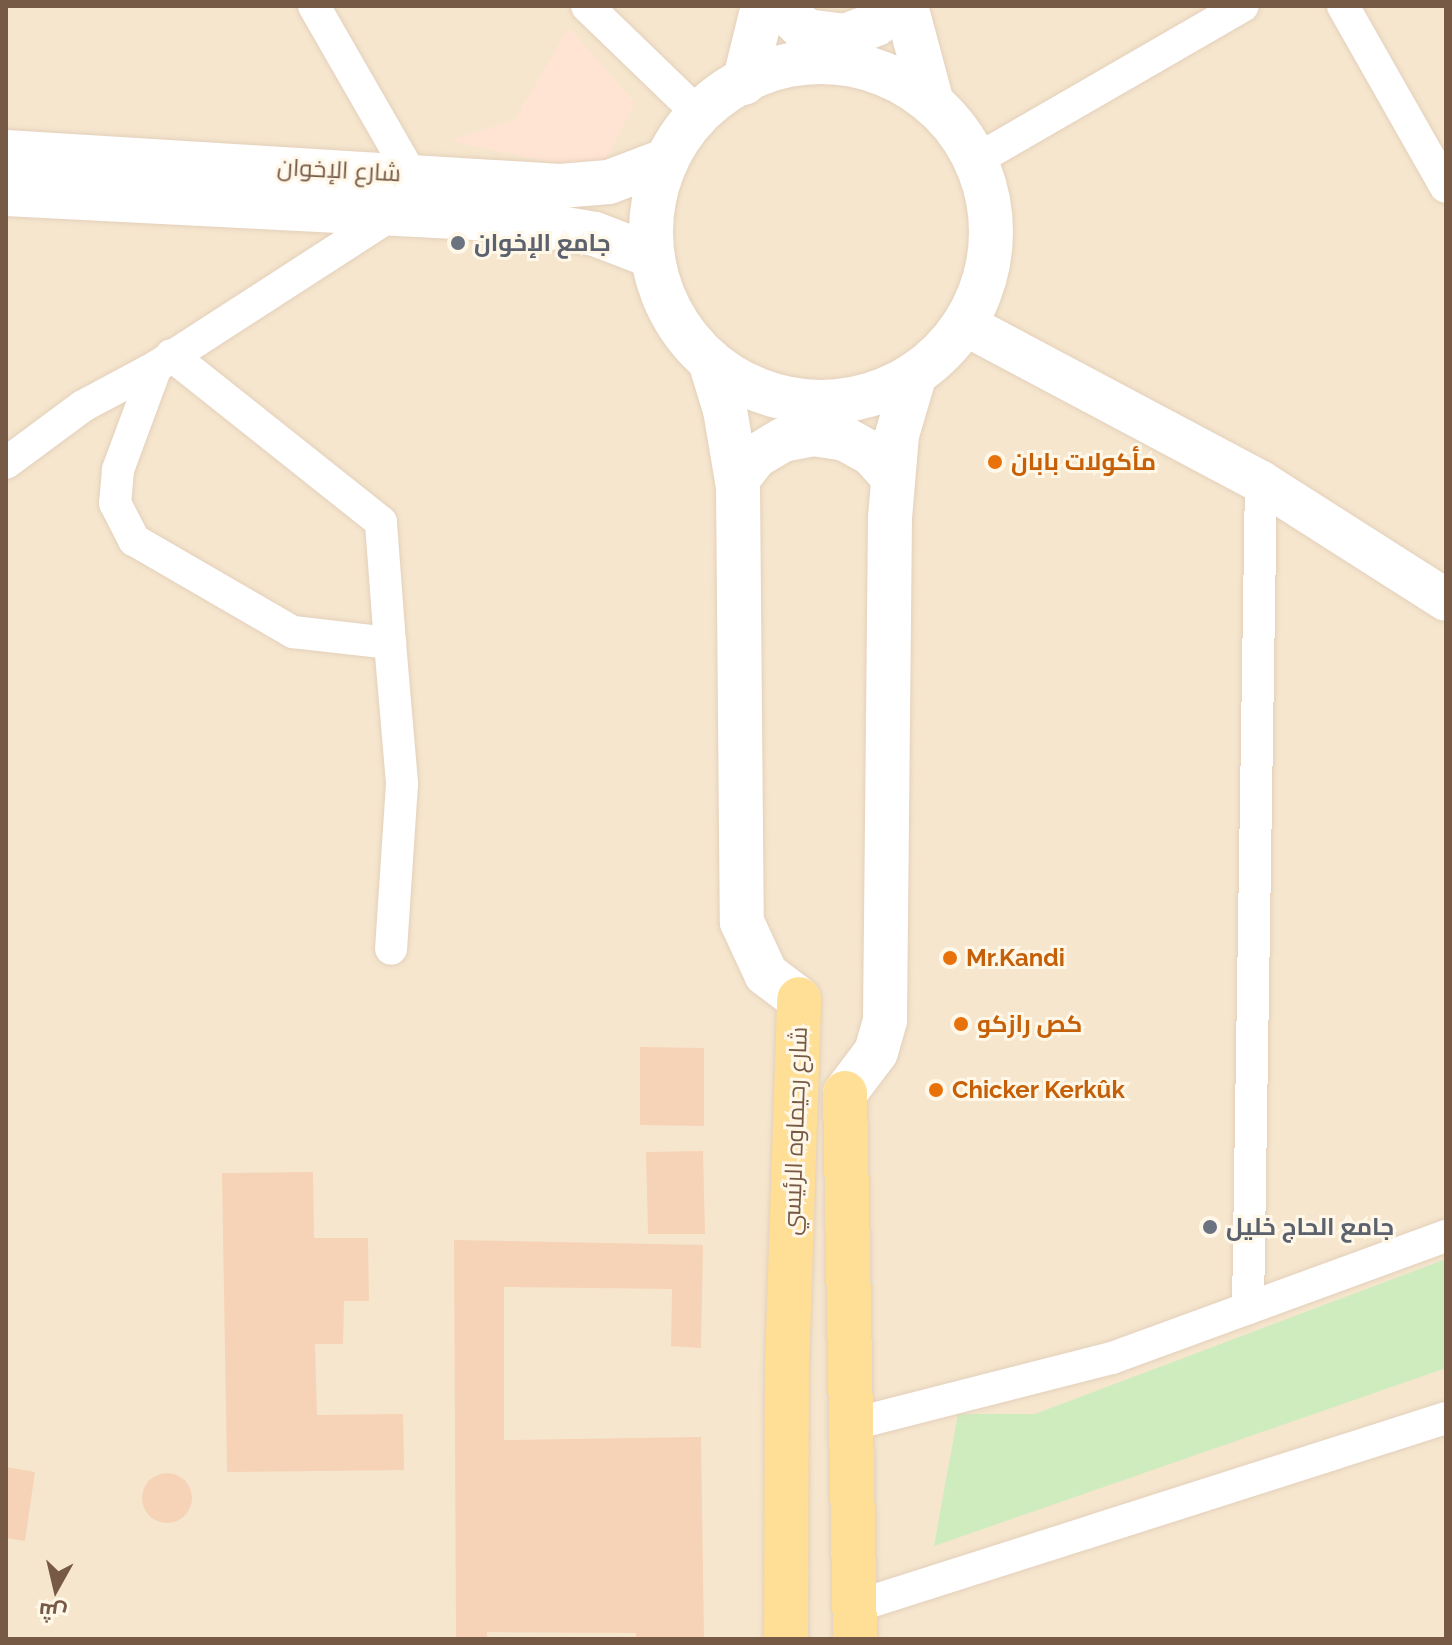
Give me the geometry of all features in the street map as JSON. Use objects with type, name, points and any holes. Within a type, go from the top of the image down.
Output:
[{"type":"main road","points":[[744,83],[763,6]]},
{"type":"main road","points":[[780,6],[806,31],[845,36],[876,24],[897,6]]},
{"type":"main road","points":[[906,6],[932,103]]},
{"type":"main road","points":[[849,65],[907,85],[932,103],[976,160],[989,204],[990,261],[964,324],[915,374],[875,394],[832,402],[788,399],[747,386],[710,361],[672,314],[652,256],[653,207],[667,160],[699,114],[744,83],[787,66],[849,65]]},
{"type":"main road","name":"شارع الإخوان","points":[[6,152],[403,194],[588,185],[629,176],[667,160]]},
{"type":"main road","points":[[588,185],[598,191],[607,210],[595,234]]},
{"type":"main road","points":[[6,194],[403,194],[513,220],[595,234],[652,256]]},
{"type":"main road","name":"شارع رحيماوه الرئيسي","points":[[710,361],[737,480],[742,922],[766,974],[799,999],[787,1366],[786,1639]]},
{"type":"main road","name":"شارع رحيماوه الرئيسي","points":[[856,1622],[845,1093],[872,1060],[885,1020],[893,477],[897,435],[915,374]]},
{"type":"main road","points":[[737,480],[756,456],[783,440],[814,434],[845,439],[872,454],[893,477]]},
{"type":"street","points":[[6,463],[83,406],[164,361],[403,194],[314,6]]},
{"type":"street","points":[[587,6],[699,114]]},
{"type":"street","points":[[976,160],[1243,6]]},
{"type":"street","points":[[1343,6],[1446,187]]},
{"type":"street","points":[[964,324],[1261,482],[1446,600]]},
{"type":"street","points":[[164,361],[118,470],[115,503],[134,540],[293,632],[390,643]]},
{"type":"street","points":[[164,361],[381,522],[402,784],[391,949]]},
{"type":"street","points":[[1248,1308],[1261,482]]},
{"type":"street","points":[[853,1424],[1054,1375],[1446,1236]]},
{"type":"street","points":[[856,1622],[1014,1551],[1446,1418]]},
{"type":"shaded area","points":[[6,6],[1446,6],[1446,1639],[6,1639]]},
{"type":"shaded area","points":[[569,27],[635,103],[599,172],[449,141],[515,119]]},
{"type":"green space","points":[[1446,1259],[1446,1368],[934,1546],[958,1414],[1035,1414]]},
{"type":"building","points":[[640,1047],[704,1048],[704,1126],[640,1125]]},
{"type":"building","points":[[703,1151],[705,1234],[648,1234],[646,1152]]},
{"type":"building","points":[[313,1172],[314,1238],[368,1238],[369,1301],[344,1301],[343,1344],[315,1344],[317,1415],[403,1414],[404,1470],[227,1472],[222,1173]]},
{"type":"building","points":[[454,1240],[703,1245],[701,1348],[671,1346],[672,1289],[504,1287],[504,1440],[701,1437],[704,1639],[636,1639],[636,1633],[487,1632],[487,1639],[456,1639]]},
{"type":"building","points":[[6,1467],[35,1472],[25,1541],[6,1538]]},
{"type":"building","points":[[167,1473],[185,1480],[192,1498],[185,1516],[167,1523],[149,1516],[142,1498],[149,1480]]},
{"type":"place","name":"جامع الإخوان","points":[[458,243]]},
{"type":"place","name":"مأكولات بابان","points":[[995,462]]},
{"type":"place","name":"Mr.Kandi","points":[[950,958]]},
{"type":"place","name":"كص رازكو","points":[[961,1024]]},
{"type":"place","name":"Chicker Kerkûk","points":[[936,1090]]},
{"type":"place","name":"جامع الحاج خليل","points":[[1210,1227]]}]
